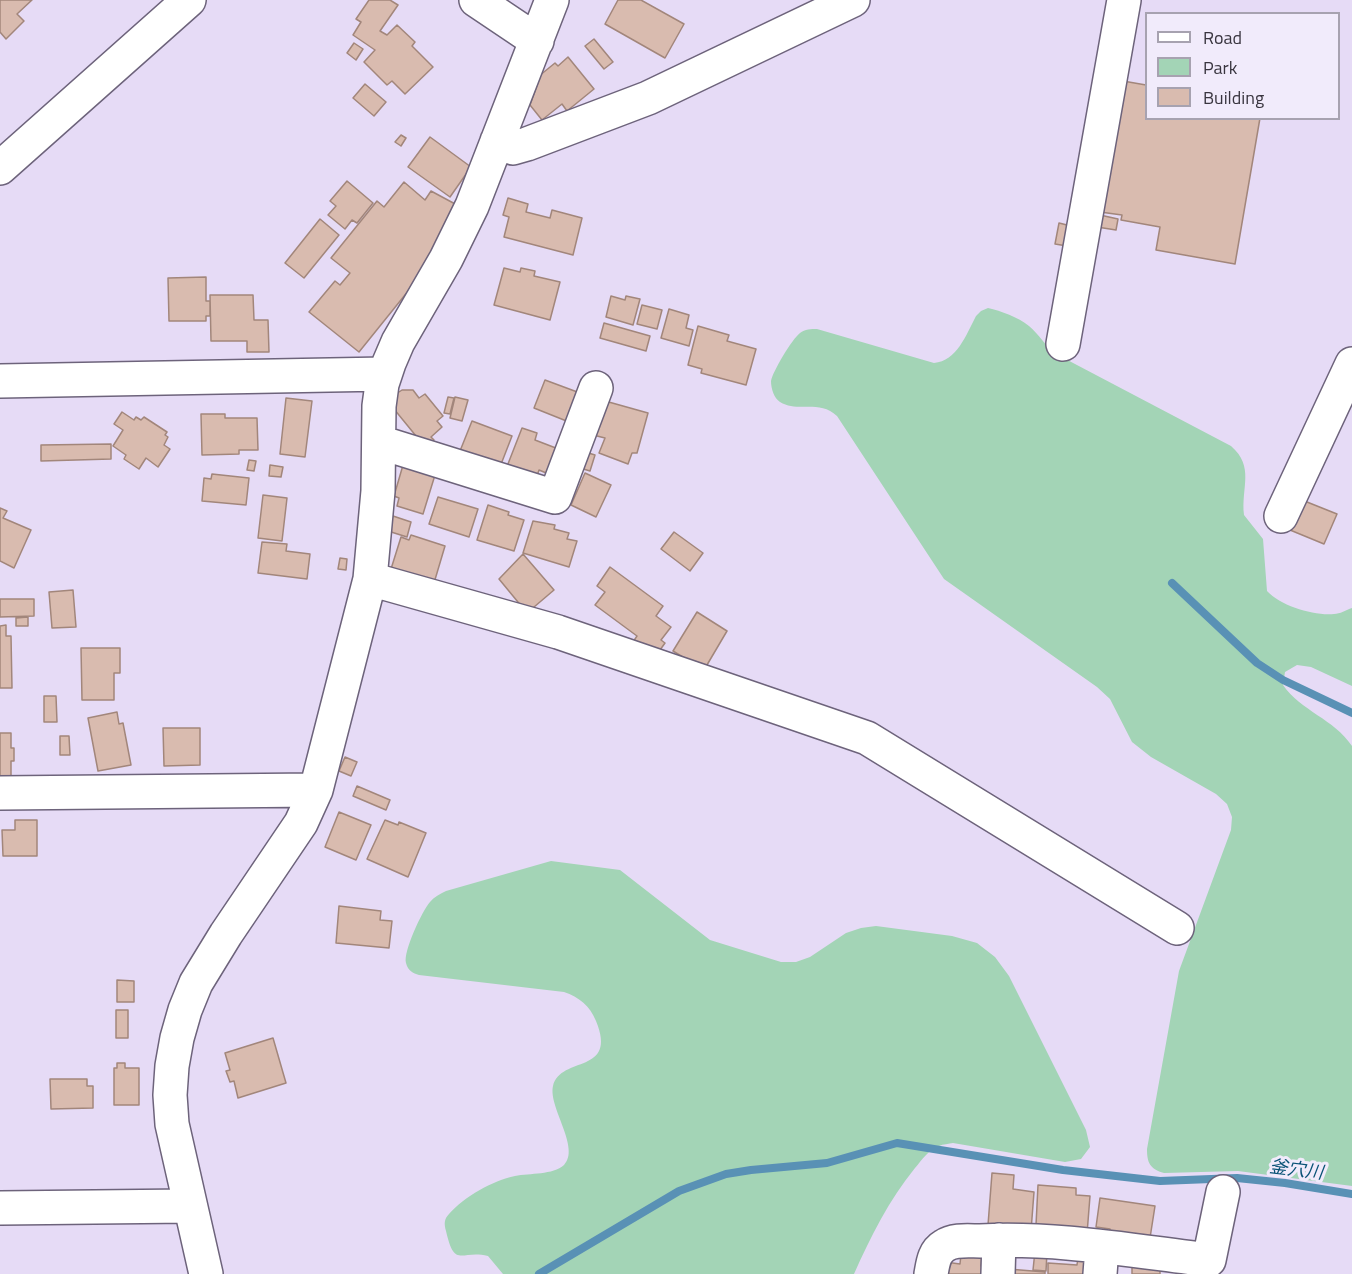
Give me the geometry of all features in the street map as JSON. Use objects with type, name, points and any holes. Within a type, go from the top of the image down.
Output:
[{"type":"street","points":[[0,168],[189,0]]},
{"type":"street","points":[[476,0],[537,41]]},
{"type":"street","points":[[206,1274],[172,1124],[170,1095],[177,1038],[196,983],[210,958],[301,824],[316,790],[370,579],[378,491],[379,406],[385,374],[398,342],[460,233],[552,0]]},
{"type":"street","points":[[497,141],[513,148],[648,98],[853,0]]},
{"type":"street","points":[[1063,344],[1124,0]]},
{"type":"street","points":[[1281,516],[1352,364]]},
{"type":"street","points":[[0,381],[385,374]]},
{"type":"street","points":[[379,442],[555,497],[596,388]]},
{"type":"street","points":[[370,579],[558,632],[867,738],[1177,928]]},
{"type":"street","points":[[0,794],[316,790]]},
{"type":"street","points":[[931,1274],[938,1251],[954,1242],[1052,1241],[1101,1261],[1209,1260],[1223,1192]]},
{"type":"street","points":[[0,1208],[189,1206]]},
{"type":"street","points":[[998,1274],[999,1240]]},
{"type":"green space","points":[[988,308],[1025,323],[1056,354],[1231,446],[1243,462],[1245,470],[1244,515],[1263,539],[1267,591],[1281,601],[1308,612],[1336,614],[1352,608],[1352,686],[1311,667],[1297,665],[1285,672],[1283,685],[1299,702],[1336,729],[1352,746],[1352,1186],[1238,1171],[1164,1173],[1155,1170],[1150,1165],[1147,1149],[1179,971],[1231,830],[1232,817],[1227,804],[1216,794],[1151,757],[1132,742],[1110,699],[1097,687],[944,579],[837,416],[823,408],[787,405],[780,402],[773,393],[771,381],[775,370],[792,342],[804,331],[817,329],[934,363],[942,361],[955,352],[976,316]]},
{"type":"green space","points":[[551,861],[620,870],[710,940],[781,962],[796,962],[810,957],[846,933],[876,926],[952,936],[977,943],[995,957],[1009,976],[1086,1130],[1090,1147],[1081,1159],[1065,1162],[953,1143],[935,1147],[923,1158],[897,1193],[874,1232],[854,1274],[503,1274],[488,1256],[456,1254],[449,1243],[445,1228],[447,1216],[455,1207],[479,1190],[497,1182],[515,1176],[548,1172],[564,1165],[568,1158],[569,1148],[555,1105],[553,1086],[566,1070],[594,1057],[600,1050],[601,1038],[591,1011],[579,999],[569,994],[419,975],[407,966],[407,950],[422,914],[437,896],[446,891]]},
{"type":"building","points":[[0,0],[32,0],[17,14],[24,21],[6,39],[0,32]]},
{"type":"building","points":[[369,0],[390,0],[398,5],[380,31],[387,35],[397,25],[415,42],[412,46],[433,67],[405,94],[392,81],[387,85],[364,62],[375,50],[353,35],[361,22],[356,19]]},
{"type":"building","points":[[618,0],[641,0],[684,24],[665,58],[605,24]]},
{"type":"building","points":[[594,39],[613,62],[604,69],[585,46]]},
{"type":"building","points":[[354,43],[363,49],[356,60],[347,53]]},
{"type":"building","points":[[568,57],[594,89],[567,111],[562,104],[542,120],[530,105],[539,76],[555,63],[558,66]]},
{"type":"building","points":[[1123,81],[1145,85],[1145,120],[1260,120],[1235,264],[1156,250],[1160,227],[1121,220],[1122,215],[1100,212]]},
{"type":"building","points":[[365,84],[386,102],[374,116],[353,98]]},
{"type":"building","points":[[401,135],[406,138],[401,146],[395,142]]},
{"type":"building","points":[[430,137],[471,167],[450,197],[408,167]]},
{"type":"building","points":[[347,181],[373,203],[357,223],[352,220],[345,229],[328,215],[336,206],[330,201]]},
{"type":"building","points":[[404,182],[425,200],[431,191],[457,205],[413,285],[359,352],[309,312],[335,281],[340,285],[350,273],[331,258],[377,201],[384,207]]},
{"type":"building","points":[[508,198],[528,204],[526,212],[550,218],[552,210],[582,218],[573,255],[504,237],[509,217],[503,215]]},
{"type":"building","points":[[1100,215],[1118,219],[1116,230],[1097,227]]},
{"type":"building","points":[[320,219],[339,235],[304,278],[285,263]]},
{"type":"building","points":[[1059,223],[1071,226],[1067,246],[1055,244]]},
{"type":"building","points":[[504,268],[520,272],[521,268],[535,271],[534,276],[560,282],[550,320],[494,305]]},
{"type":"building","points":[[206,277],[206,301],[210,301],[210,316],[206,316],[206,321],[169,321],[168,278]]},
{"type":"building","points":[[210,295],[253,295],[254,320],[268,320],[269,352],[247,352],[247,341],[211,341]]},
{"type":"building","points":[[611,296],[625,300],[626,296],[640,299],[633,325],[606,317]]},
{"type":"building","points":[[642,305],[662,310],[657,329],[637,324]]},
{"type":"building","points":[[669,309],[689,315],[686,328],[693,330],[689,346],[661,338]]},
{"type":"building","points":[[604,323],[650,336],[646,351],[600,338]]},
{"type":"building","points":[[698,326],[729,335],[727,341],[756,349],[746,385],[701,373],[702,369],[688,365]]},
{"type":"building","points":[[545,380],[580,393],[569,422],[534,408]]},
{"type":"building","points":[[402,390],[413,390],[419,398],[425,394],[443,416],[437,421],[442,427],[431,437],[434,440],[425,447],[394,409],[396,394]]},
{"type":"building","points":[[448,397],[454,398],[450,414],[444,413]]},
{"type":"building","points":[[455,397],[468,400],[462,421],[450,418]]},
{"type":"building","points":[[286,398],[312,401],[305,457],[280,454]]},
{"type":"building","points":[[598,399],[648,413],[637,453],[632,453],[628,464],[599,453],[605,438],[589,434]]},
{"type":"building","points":[[122,412],[134,420],[136,417],[141,420],[144,417],[167,432],[165,435],[168,437],[164,445],[170,449],[158,467],[146,458],[139,469],[124,459],[126,455],[113,446],[123,430],[114,424]]},
{"type":"building","points":[[201,414],[225,414],[225,418],[257,418],[258,450],[239,450],[239,454],[202,455]]},
{"type":"building","points":[[472,421],[512,436],[498,472],[458,456]]},
{"type":"building","points":[[522,428],[537,433],[535,440],[561,450],[551,475],[539,470],[537,476],[506,469]]},
{"type":"building","points":[[111,444],[111,459],[41,461],[41,445]]},
{"type":"building","points":[[582,451],[595,455],[590,471],[577,467]]},
{"type":"building","points":[[249,460],[256,461],[254,471],[247,470]]},
{"type":"building","points":[[270,465],[283,467],[281,477],[269,476]]},
{"type":"building","points":[[403,465],[435,475],[423,514],[397,506],[399,498],[394,496]]},
{"type":"building","points":[[585,473],[611,485],[596,517],[571,505]]},
{"type":"building","points":[[212,474],[249,478],[246,505],[202,501],[204,478],[211,479]]},
{"type":"building","points":[[263,495],[287,498],[282,541],[258,538]]},
{"type":"building","points":[[438,497],[478,509],[469,537],[429,524]]},
{"type":"building","points":[[1302,500],[1337,514],[1324,544],[1290,530]]},
{"type":"building","points":[[488,505],[524,520],[514,551],[477,540]]},
{"type":"building","points":[[0,508],[7,511],[3,518],[31,530],[14,568],[0,561]]},
{"type":"building","points":[[393,516],[411,522],[407,537],[388,531]]},
{"type":"building","points":[[533,521],[555,525],[554,529],[569,533],[567,539],[577,541],[569,567],[523,553]]},
{"type":"building","points":[[674,532],[703,553],[690,571],[661,549]]},
{"type":"building","points":[[411,535],[445,546],[434,583],[391,569],[401,537],[409,540]]},
{"type":"building","points":[[262,542],[287,544],[286,551],[310,554],[307,579],[258,573]]},
{"type":"building","points":[[523,554],[554,590],[527,613],[499,579]]},
{"type":"building","points":[[340,558],[347,559],[346,570],[338,569]]},
{"type":"building","points":[[610,567],[663,606],[656,616],[671,627],[661,640],[665,643],[655,657],[633,642],[637,636],[595,605],[605,592],[597,586]]},
{"type":"building","points":[[73,590],[76,627],[52,628],[49,592]]},
{"type":"building","points":[[0,599],[34,599],[34,616],[0,617]]},
{"type":"building","points":[[697,612],[727,631],[704,670],[673,651]]},
{"type":"building","points":[[28,617],[28,626],[16,626],[16,618]]},
{"type":"building","points":[[6,625],[6,636],[11,636],[12,688],[0,688],[0,626]]},
{"type":"building","points":[[81,648],[120,648],[120,673],[114,673],[114,700],[82,700]]},
{"type":"building","points":[[44,696],[56,696],[57,722],[44,722]]},
{"type":"building","points":[[117,712],[119,724],[123,723],[131,765],[98,771],[88,718]]},
{"type":"building","points":[[163,728],[200,728],[200,765],[164,766]]},
{"type":"building","points":[[0,733],[11,733],[14,761],[11,761],[11,776],[0,776]]},
{"type":"building","points":[[60,736],[69,736],[70,755],[60,755]]},
{"type":"building","points":[[345,757],[357,762],[351,776],[339,771]]},
{"type":"building","points":[[357,786],[390,800],[386,810],[353,796]]},
{"type":"building","points":[[339,812],[371,825],[356,860],[325,847]]},
{"type":"building","points":[[15,820],[37,820],[37,856],[3,856],[2,830],[15,830]]},
{"type":"building","points":[[385,820],[398,825],[399,822],[426,833],[408,877],[367,859]]},
{"type":"building","points":[[339,906],[381,911],[380,920],[392,921],[389,948],[336,943]]},
{"type":"building","points":[[117,980],[134,981],[134,1002],[117,1002]]},
{"type":"building","points":[[116,1010],[128,1010],[128,1038],[116,1038]]},
{"type":"building","points":[[273,1038],[286,1083],[238,1098],[234,1081],[230,1082],[226,1071],[230,1070],[225,1053]]},
{"type":"building","points":[[117,1063],[125,1063],[125,1068],[139,1068],[139,1105],[114,1105],[114,1068],[117,1068]]},
{"type":"building","points":[[50,1079],[87,1079],[87,1086],[93,1086],[93,1108],[51,1109]]},
{"type":"building","points":[[992,1173],[1014,1175],[1013,1189],[1034,1192],[1031,1231],[988,1225]]},
{"type":"building","points":[[1038,1185],[1076,1188],[1076,1195],[1090,1196],[1087,1234],[1036,1225]]},
{"type":"building","points":[[1100,1198],[1155,1206],[1150,1238],[1110,1232],[1110,1229],[1096,1227]]},
{"type":"building","points":[[1035,1251],[1047,1252],[1046,1271],[1033,1270]]},
{"type":"building","points":[[961,1254],[982,1256],[981,1266],[984,1266],[984,1274],[944,1274],[945,1262],[960,1264]]},
{"type":"building","points":[[1078,1257],[1091,1258],[1090,1274],[1048,1274],[1048,1263],[1077,1265]]},
{"type":"building","points":[[1132,1265],[1160,1267],[1160,1274],[1132,1274]]},
{"type":"building","points":[[1008,1269],[1045,1272],[1045,1274],[1008,1274]]},
{"type":"waterway","points":[[1172,583],[1257,663],[1283,680],[1352,713]]},
{"type":"waterway","name":"釜穴川","points":[[539,1274],[679,1191],[726,1174],[827,1163],[897,1143],[1063,1170],[1160,1181],[1237,1178],[1352,1194]]}]
